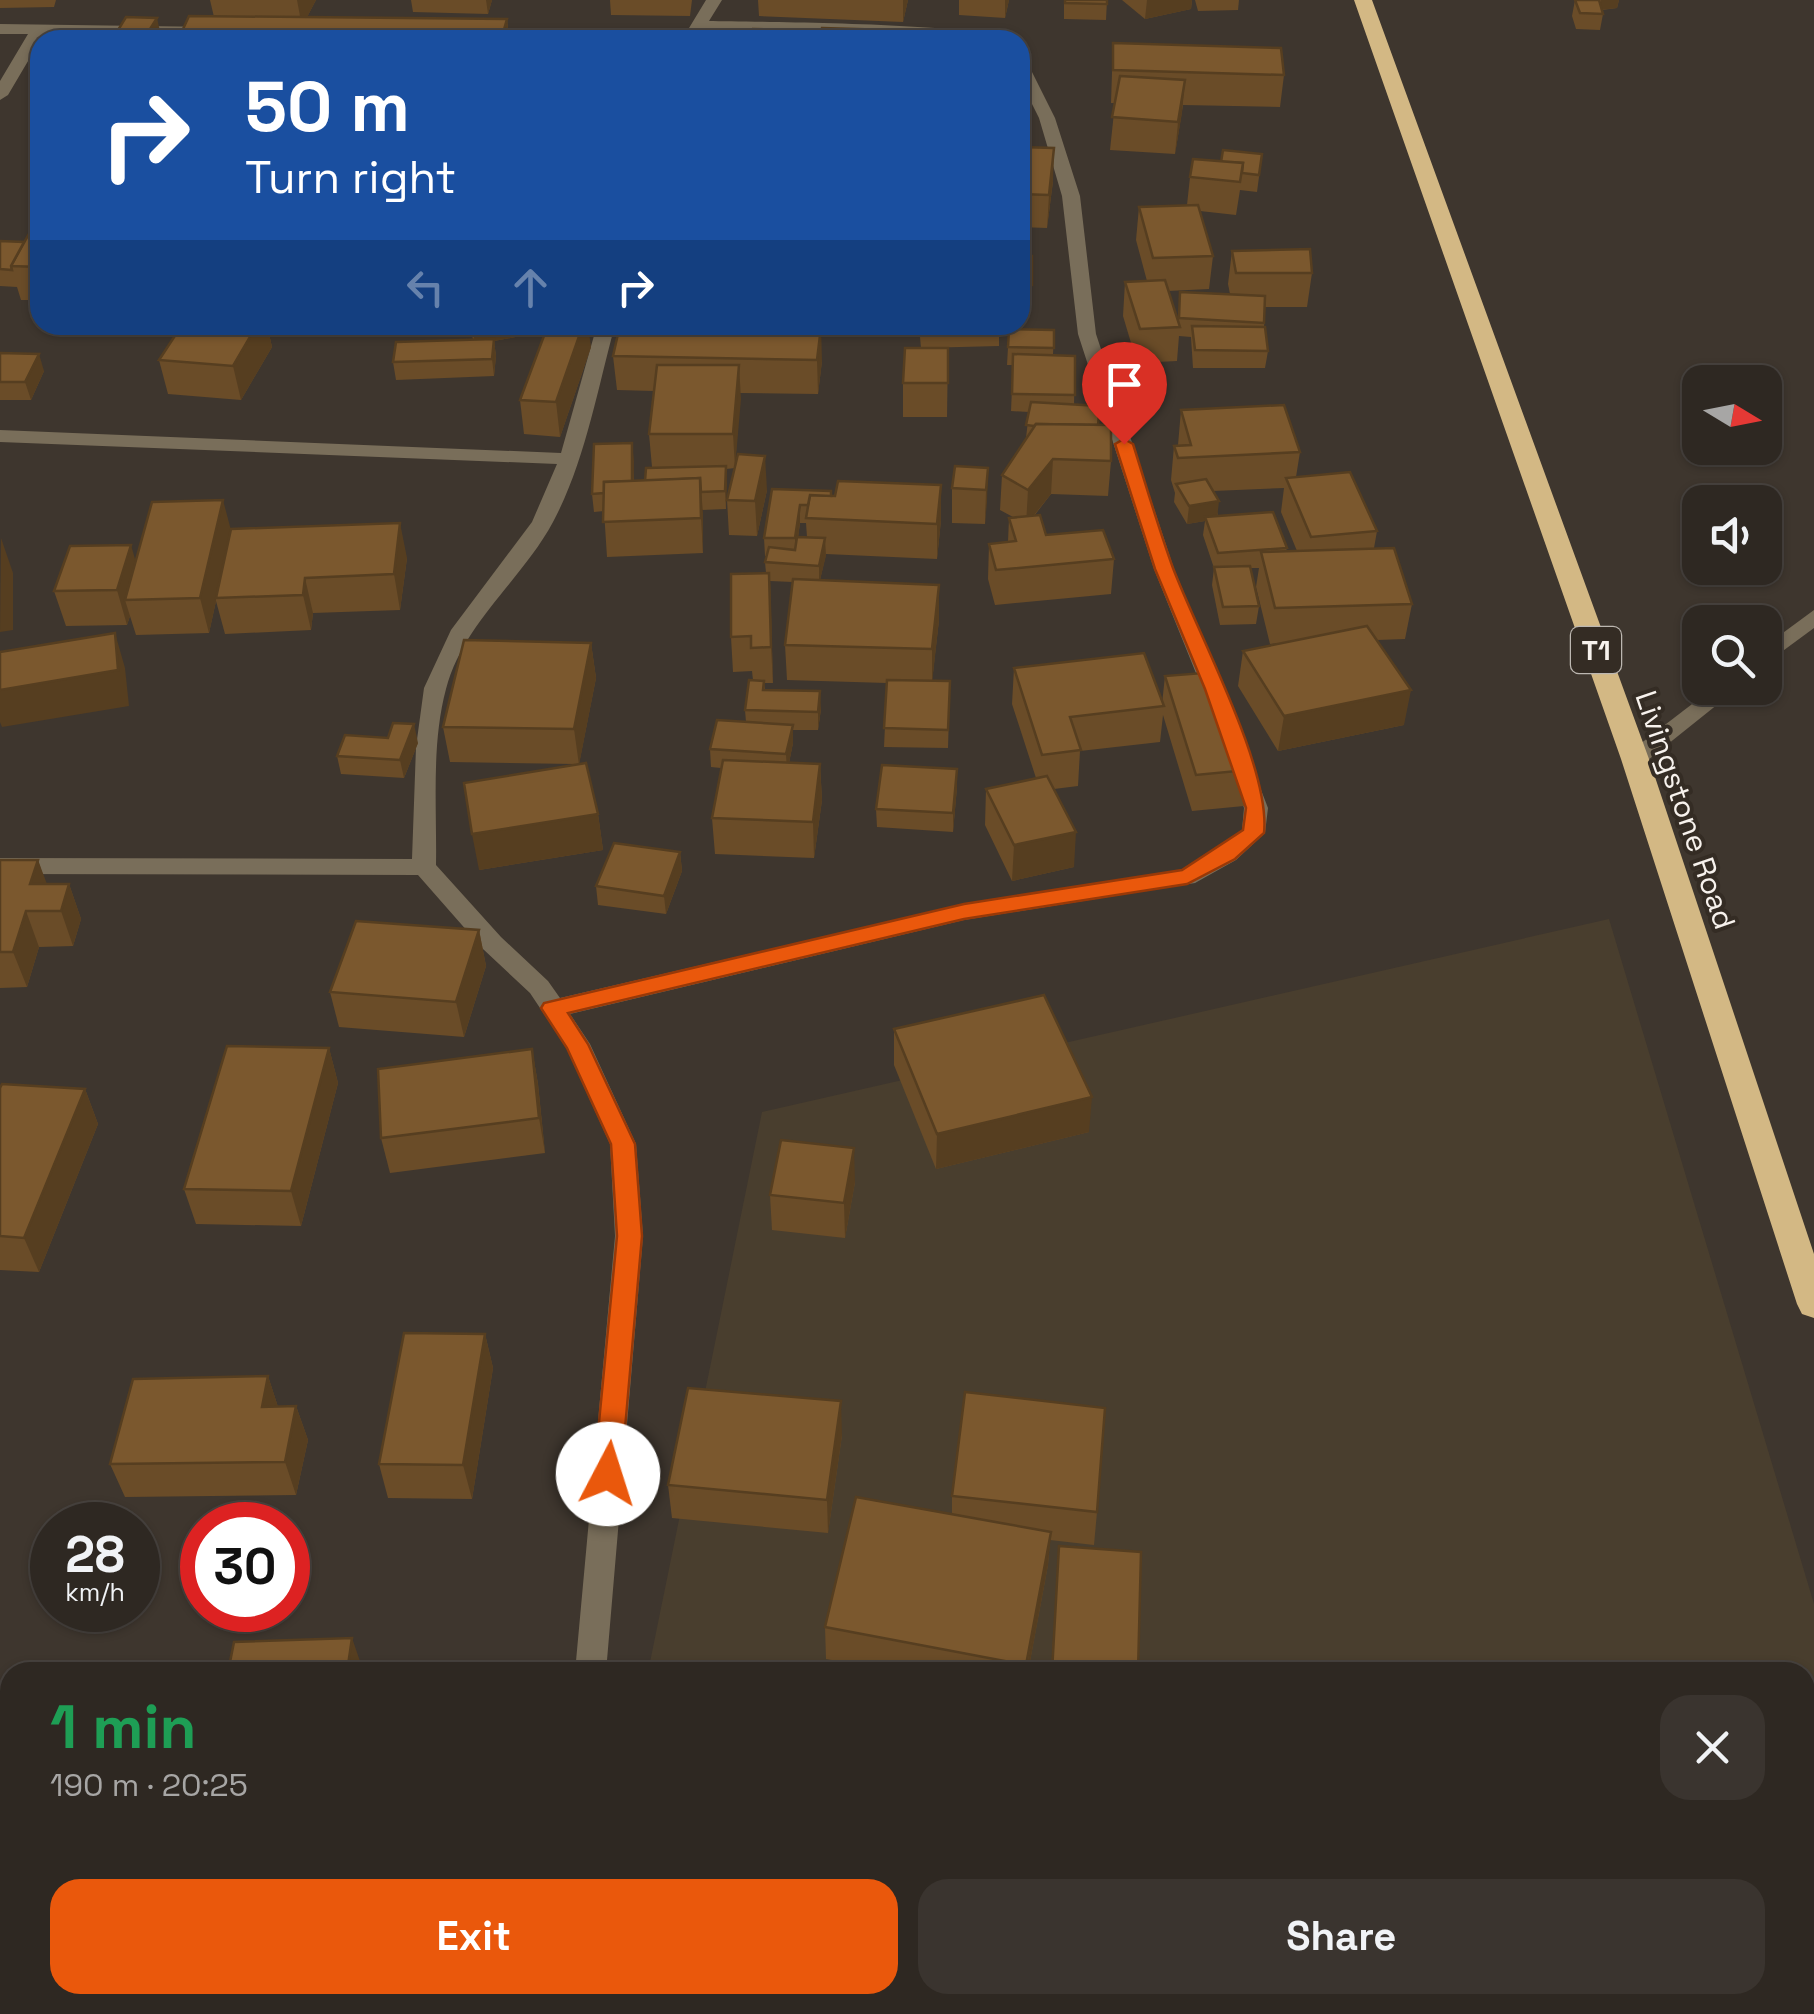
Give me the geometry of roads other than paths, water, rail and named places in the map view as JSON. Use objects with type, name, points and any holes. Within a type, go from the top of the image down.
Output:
[{"type":"highway","name":"Livingstone Road","points":[[1363,0],[1635,759],[1814,1304]]},
{"type":"street","points":[[695,30],[714,0]]},
{"type":"street","points":[[0,29],[105,30]]},
{"type":"street","points":[[0,96],[30,44]]},
{"type":"street","points":[[552,1008],[964,912],[1187,877],[1228,854],[1253,833],[1256,808],[1164,569],[1087,334],[1071,196],[1047,118],[1030,84]]},
{"type":"street","points":[[591,1662],[629,1236],[623,1144],[577,1044],[538,987],[424,868],[428,746],[435,688],[462,630],[542,523],[570,459],[603,335]]},
{"type":"street","points":[[0,436],[570,459]]},
{"type":"street","points":[[1782,642],[1814,617]]},
{"type":"street","points":[[1635,759],[1705,705]]},
{"type":"street","points":[[0,866],[424,868]]}]
